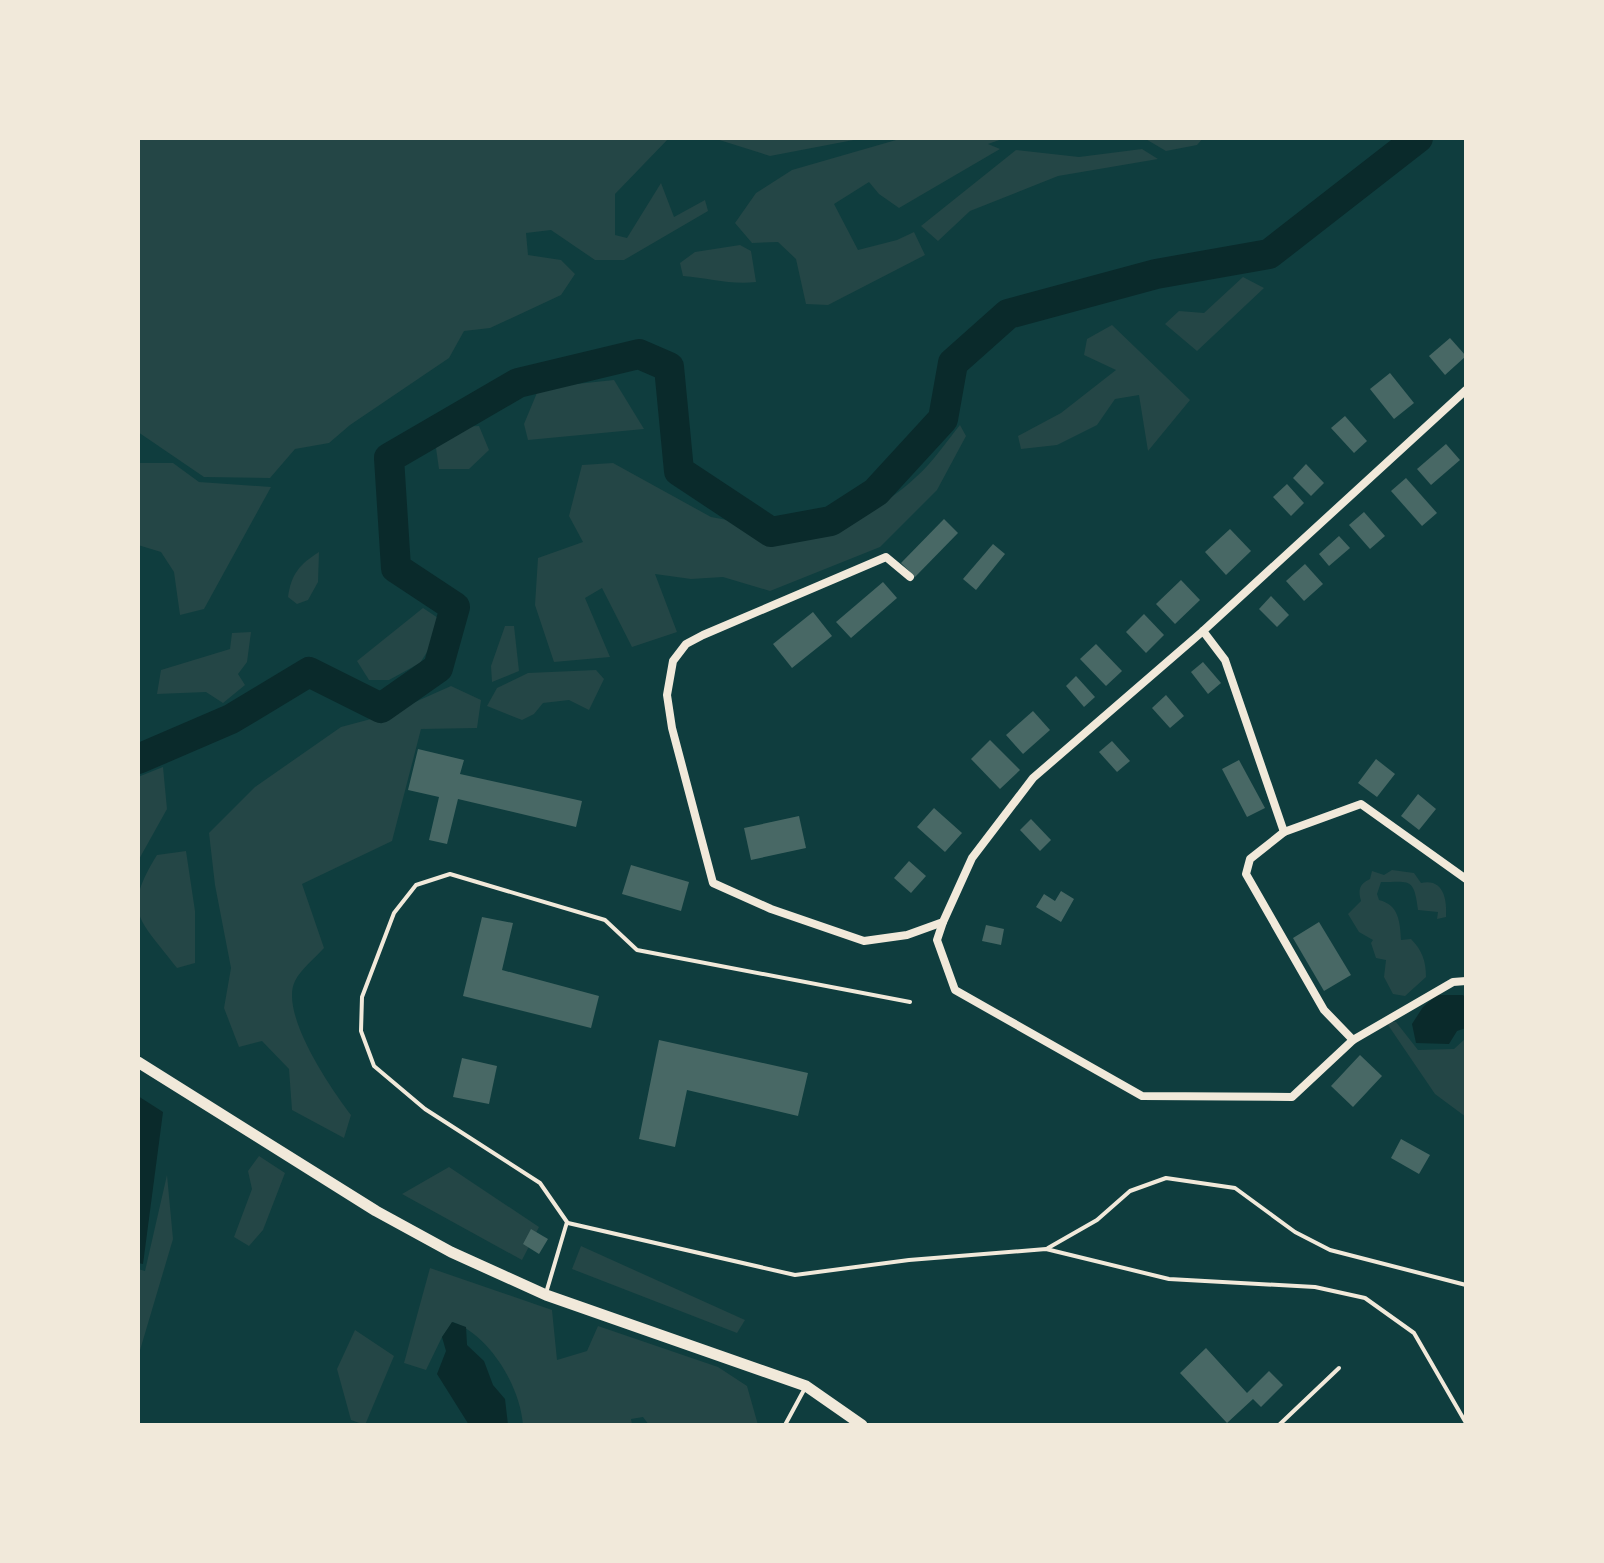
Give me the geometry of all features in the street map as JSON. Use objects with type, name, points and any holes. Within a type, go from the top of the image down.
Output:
[{"type":"street","points":[[1466,390],[1203,631],[1033,778],[972,858],[937,940],[955,990],[1142,1096],[1292,1097],[1353,1040],[1453,982],[1466,981]]},
{"type":"street","points":[[910,577],[886,557],[703,635],[686,644],[673,661],[667,695],[672,728],[713,883],[771,909],[864,941],[907,935],[943,922]]},
{"type":"street","points":[[1203,631],[1225,660],[1284,832]]},
{"type":"street","points":[[1353,1040],[1324,1010],[1246,874],[1250,859],[1284,832],[1361,804],[1466,879]]},
{"type":"street","points":[[138,1062],[389,1218],[451,1252],[546,1295],[806,1386],[862,1425]]},
{"type":"lane","points":[[910,1002],[637,950],[605,920],[450,874],[416,885],[394,913],[362,997],[361,1031],[374,1066],[425,1109],[540,1183],[567,1222],[795,1275],[909,1260],[1046,1249],[1169,1279],[1315,1287],[1365,1298],[1414,1333],[1465,1424]]},
{"type":"lane","points":[[1046,1249],[1097,1220],[1130,1191],[1166,1178],[1235,1188],[1295,1232],[1330,1250],[1466,1285]]},
{"type":"lane","points":[[546,1295],[567,1222]]},
{"type":"lane","points":[[1279,1425],[1339,1368]]},
{"type":"lane","points":[[785,1425],[806,1386]]},
{"type":"shaded area","points":[[138,138],[669,138],[615,194],[615,235],[627,238],[661,183],[674,217],[705,200],[708,211],[624,260],[595,260],[551,230],[526,233],[528,255],[561,260],[575,274],[561,295],[490,328],[464,331],[449,358],[350,425],[329,443],[295,449],[270,478],[204,477],[138,432]]},
{"type":"shaded area","points":[[713,138],[864,138],[770,156]]},
{"type":"shaded area","points":[[903,138],[1005,138],[988,144],[1000,149],[899,208],[879,194],[869,182],[834,204],[858,250],[897,240],[914,232],[925,255],[828,305],[806,304],[796,259],[778,242],[752,243],[735,223],[756,193],[792,170]]},
{"type":"shaded area","points":[[1144,138],[1203,138],[1197,145],[1166,151]]},
{"type":"shaded area","points":[[1142,149],[1158,159],[1058,176],[970,211],[938,241],[921,226],[1016,150],[1079,157]]},
{"type":"shaded area","points":[[740,245],[751,251],[756,282],[683,276],[680,263],[695,252]]},
{"type":"shaded area","points":[[1243,277],[1264,288],[1197,351],[1165,324],[1179,311],[1204,313]]},
{"type":"shaded area","points":[[1112,325],[1190,400],[1148,451],[1139,395],[1115,399],[1097,425],[1057,445],[1021,449],[1018,436],[1061,413],[1116,370],[1084,355],[1087,339]]},
{"type":"shaded area","points":[[614,380],[644,429],[528,440],[524,424],[539,388]]},
{"type":"shaded area","points":[[960,425],[966,436],[937,490],[880,547],[770,591],[723,577],[691,579],[655,574],[677,632],[632,647],[602,588],[585,598],[610,657],[554,662],[535,605],[538,558],[583,542],[569,516],[582,465],[613,463],[711,517],[738,522],[767,545],[827,528],[883,503],[922,471]]},
{"type":"shaded area","points":[[479,426],[489,450],[469,469],[439,469],[435,441],[458,427]]},
{"type":"shaded area","points":[[138,463],[173,463],[199,482],[271,487],[204,609],[180,615],[174,572],[161,552],[138,545]]},
{"type":"shaded area","points":[[319,552],[318,582],[308,600],[297,604],[288,597],[291,582],[302,565]]},
{"type":"shaded area","points":[[423,608],[438,618],[436,638],[420,663],[389,680],[369,680],[357,661]]},
{"type":"shaded area","points":[[505,626],[514,626],[519,671],[492,682],[491,666]]},
{"type":"shaded area","points":[[251,632],[247,662],[238,674],[245,685],[223,703],[206,692],[157,694],[161,670],[230,649],[232,633]]},
{"type":"shaded area","points":[[596,670],[604,679],[589,710],[569,700],[543,703],[534,714],[522,720],[487,706],[497,688],[528,673]]},
{"type":"shaded area","points":[[451,686],[481,700],[477,728],[421,729],[392,841],[302,884],[324,948],[295,981],[292,995],[294,1012],[310,1050],[351,1115],[344,1138],[292,1110],[289,1069],[262,1041],[239,1047],[224,1008],[231,968],[215,885],[209,833],[255,787],[341,727],[386,715]]},
{"type":"shaded area","points":[[163,767],[167,809],[138,861],[138,777]]},
{"type":"shaded area","points":[[186,851],[195,911],[195,963],[177,968],[145,926],[138,903],[146,874],[157,855]]},
{"type":"shaded area","points":[[1392,870],[1414,873],[1421,883],[1435,884],[1446,904],[1446,917],[1437,919],[1438,912],[1418,910],[1415,892],[1409,884],[1381,882],[1377,894],[1379,900],[1394,910],[1401,940],[1411,939],[1424,961],[1426,977],[1405,996],[1393,994],[1384,977],[1386,960],[1376,958],[1371,943],[1373,940],[1359,932],[1348,914],[1361,901],[1360,888],[1370,879],[1372,871],[1384,875]]},
{"type":"shaded area","points":[[1437,995],[1463,995],[1466,998],[1466,1028],[1457,1031],[1449,1044],[1416,1043],[1412,1024],[1423,1007]]},
{"type":"shaded area","points":[[1386,1022],[1396,1022],[1418,1050],[1454,1049],[1466,1038],[1466,1117],[1435,1094]]},
{"type":"shaded area","points":[[138,1096],[163,1112],[143,1264],[138,1263]]},
{"type":"shaded area","points":[[259,1156],[285,1173],[263,1230],[249,1246],[234,1237],[252,1189],[248,1171]]},
{"type":"shaded area","points":[[449,1167],[539,1227],[522,1260],[402,1194]]},
{"type":"shaded area","points":[[167,1175],[173,1239],[138,1357],[138,1269],[145,1271]]},
{"type":"shaded area","points":[[581,1246],[745,1320],[737,1333],[572,1269]]},
{"type":"shaded area","points":[[430,1268],[552,1310],[557,1360],[587,1351],[598,1326],[718,1367],[747,1386],[758,1425],[649,1425],[643,1417],[631,1419],[632,1425],[523,1425],[516,1394],[501,1364],[491,1350],[467,1329],[453,1322],[426,1370],[404,1363]]},
{"type":"shaded area","points":[[452,1322],[466,1327],[467,1345],[484,1361],[493,1385],[505,1399],[508,1425],[469,1425],[437,1374],[446,1351],[442,1337]]},
{"type":"shaded area","points":[[355,1330],[394,1356],[365,1425],[351,1420],[337,1369]]},
{"type":"building","points":[[1450,338],[1466,356],[1445,375],[1429,356]]},
{"type":"building","points":[[1390,373],[1414,403],[1394,419],[1370,389]]},
{"type":"building","points":[[1345,416],[1367,441],[1354,453],[1331,428]]},
{"type":"building","points":[[1446,444],[1460,460],[1431,485],[1417,469]]},
{"type":"building","points":[[1306,464],[1324,483],[1311,496],[1293,478]]},
{"type":"building","points":[[1406,478],[1437,513],[1422,526],[1391,491]]},
{"type":"building","points":[[1287,484],[1304,503],[1291,516],[1273,497]]},
{"type":"building","points":[[1364,512],[1385,536],[1370,549],[1349,525]]},
{"type":"building","points":[[944,519],[958,533],[915,577],[901,563]]},
{"type":"building","points":[[1230,529],[1251,551],[1226,575],[1205,552]]},
{"type":"building","points":[[1339,536],[1350,548],[1329,566],[1319,554]]},
{"type":"building","points":[[993,544],[1005,554],[976,590],[963,579]]},
{"type":"building","points":[[1305,564],[1323,584],[1304,601],[1286,581]]},
{"type":"building","points":[[1181,580],[1200,600],[1175,624],[1156,604]]},
{"type":"building","points":[[883,582],[897,598],[851,638],[836,622]]},
{"type":"building","points":[[1271,596],[1289,615],[1277,627],[1259,609]]},
{"type":"building","points":[[813,612],[832,636],[792,668],[773,644]]},
{"type":"building","points":[[1144,614],[1164,635],[1146,653],[1126,632]]},
{"type":"building","points":[[1096,644],[1122,671],[1106,686],[1080,659]]},
{"type":"building","points":[[1203,662],[1221,683],[1208,694],[1191,672]]},
{"type":"building","points":[[1076,676],[1095,697],[1084,707],[1066,686]]},
{"type":"building","points":[[1166,695],[1184,716],[1170,728],[1152,708]]},
{"type":"building","points":[[1033,711],[1050,730],[1023,754],[1006,735]]},
{"type":"building","points":[[990,740],[1020,770],[1000,789],[971,759]]},
{"type":"building","points":[[1112,741],[1130,761],[1117,772],[1099,752]]},
{"type":"building","points":[[418,749],[464,760],[460,774],[582,801],[576,827],[458,799],[447,844],[429,840],[439,797],[408,790]]},
{"type":"building","points":[[1376,759],[1395,774],[1377,797],[1358,783]]},
{"type":"building","points":[[1239,760],[1265,808],[1247,817],[1222,769]]},
{"type":"building","points":[[1418,794],[1436,809],[1419,830],[1401,816]]},
{"type":"building","points":[[934,808],[962,833],[945,852],[917,827]]},
{"type":"building","points":[[799,816],[806,848],[751,860],[744,828]]},
{"type":"building","points":[[1031,819],[1051,840],[1040,851],[1020,830]]},
{"type":"building","points":[[909,861],[926,876],[911,893],[894,878]]},
{"type":"building","points":[[631,865],[689,882],[681,911],[622,894]]},
{"type":"building","points":[[1061,891],[1074,899],[1061,922],[1036,907],[1044,894],[1055,901]]},
{"type":"building","points":[[482,917],[513,923],[502,970],[599,996],[591,1028],[463,996]]},
{"type":"building","points":[[1319,922],[1351,975],[1324,991],[1293,938]]},
{"type":"building","points":[[986,925],[1004,929],[1001,945],[982,941]]},
{"type":"building","points":[[659,1040],[808,1073],[798,1116],[687,1090],[675,1147],[639,1139]]},
{"type":"building","points":[[1360,1055],[1382,1076],[1353,1107],[1331,1086]]},
{"type":"building","points":[[462,1058],[497,1066],[489,1104],[453,1097]]},
{"type":"building","points":[[1401,1139],[1430,1155],[1419,1174],[1391,1158]]},
{"type":"building","points":[[531,1229],[548,1239],[539,1254],[523,1244]]},
{"type":"building","points":[[1206,1348],[1247,1393],[1269,1371],[1283,1385],[1261,1407],[1253,1399],[1227,1423],[1180,1373]]},
{"type":"waterway","points":[[138,759],[231,719],[309,672],[381,708],[438,668],[455,607],[396,568],[389,458],[518,383],[639,354],[669,367],[679,471],[771,532],[831,521],[876,492],[943,419],[953,363],[1008,314],[1156,274],[1269,254],[1418,138]]}]
